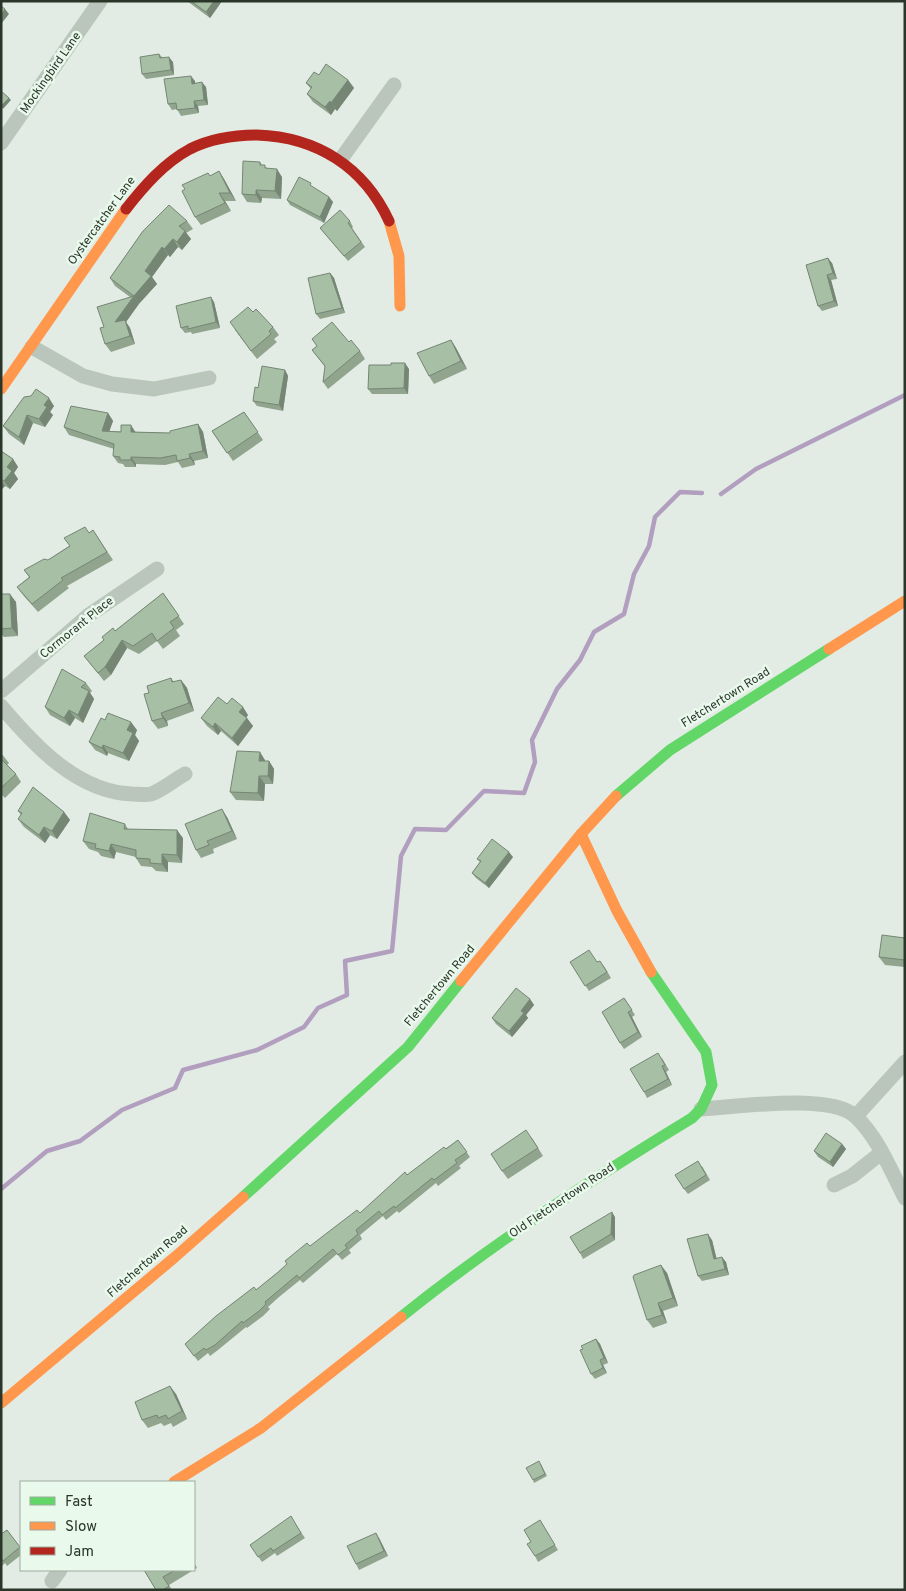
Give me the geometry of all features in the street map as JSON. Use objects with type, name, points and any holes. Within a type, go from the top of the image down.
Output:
[{"type":"street","name":"Mockingbird Lane","points":[[1,143],[100,1]]},
{"type":"street","points":[[341,159],[394,85]]},
{"type":"street","name":"Oystercatcher Lane","points":[[1,389],[32,347],[122,213],[147,182],[175,158],[202,145],[230,137],[256,134],[285,138],[314,146],[341,159],[374,194],[393,231],[399,256],[400,306]]},
{"type":"street","points":[[32,347],[83,376],[112,384],[154,388],[209,378]]},
{"type":"street","name":"Cormorant Place","points":[[1,691],[89,615],[157,569]]},
{"type":"street","name":"Fletchertown Road","points":[[1,1403],[175,1258],[388,1066],[408,1046],[468,975],[581,834],[621,791],[670,750],[905,601]]},
{"type":"street","points":[[1,706],[21,729],[59,764],[82,780],[100,788],[125,793],[150,794],[185,774]]},
{"type":"street","name":"Old Fletchertown Road","points":[[176,1481],[261,1428],[462,1268],[607,1170],[692,1118],[701,1110],[712,1085],[706,1052],[658,984],[617,911],[581,834]]},
{"type":"street","points":[[856,1116],[905,1062]]},
{"type":"street","points":[[701,1110],[785,1104],[829,1104],[846,1109],[856,1116],[866,1128],[905,1198]]},
{"type":"street","points":[[834,1184],[852,1176],[881,1153]]},
{"type":"building","points":[[191,1],[214,1],[206,12]]},
{"type":"building","points":[[1,6],[5,9],[1,14]]},
{"type":"building","points":[[159,54],[160,58],[169,57],[171,70],[142,74],[140,57]]},
{"type":"building","points":[[326,64],[348,80],[331,103],[330,101],[325,107],[307,94],[312,87],[306,83],[314,72],[319,75]]},
{"type":"building","points":[[191,76],[192,84],[202,82],[204,100],[194,101],[195,108],[177,110],[176,103],[168,104],[164,79]]},
{"type":"building","points":[[1,91],[9,98],[1,106]]},
{"type":"building","points":[[243,161],[260,162],[260,165],[265,165],[265,168],[277,169],[275,191],[256,190],[256,195],[242,194]]},
{"type":"building","points":[[219,171],[230,193],[219,193],[225,203],[195,217],[182,191],[185,189],[182,185],[208,173],[210,176]]},
{"type":"building","points":[[299,177],[311,183],[310,185],[329,197],[320,217],[287,200]]},
{"type":"building","points":[[169,205],[187,221],[179,226],[185,231],[177,242],[173,239],[164,249],[162,247],[145,271],[151,276],[134,296],[110,278],[143,231]]},
{"type":"building","points":[[340,210],[350,221],[348,223],[361,242],[344,256],[320,228]]},
{"type":"building","points":[[828,258],[833,273],[827,275],[834,301],[818,306],[806,265]]},
{"type":"building","points":[[330,273],[342,308],[316,314],[308,278]]},
{"type":"building","points":[[134,296],[115,322],[125,320],[130,336],[105,344],[100,328],[104,327],[97,307]]},
{"type":"building","points":[[211,297],[216,322],[188,329],[188,326],[181,328],[176,306]]},
{"type":"building","points":[[248,307],[253,312],[256,309],[273,327],[269,331],[271,334],[251,351],[230,322]]},
{"type":"building","points":[[332,322],[349,342],[351,340],[360,351],[323,382],[325,366],[312,350],[317,346],[312,339]]},
{"type":"building","points":[[451,340],[461,361],[429,376],[417,353]]},
{"type":"building","points":[[391,363],[405,363],[404,388],[368,389],[369,365],[391,365]]},
{"type":"building","points":[[262,366],[285,370],[279,405],[253,401],[255,387],[258,388]]},
{"type":"building","points":[[36,389],[49,398],[44,405],[47,407],[39,419],[27,415],[19,437],[3,426],[24,397],[31,396]]},
{"type":"building","points":[[71,406],[108,413],[102,431],[121,432],[121,425],[131,425],[131,432],[170,433],[170,431],[198,424],[203,451],[189,454],[190,458],[177,461],[176,455],[160,458],[131,457],[131,460],[120,460],[120,457],[113,456],[114,444],[64,427]]},
{"type":"building","points":[[244,412],[258,432],[227,453],[212,431]]},
{"type":"building","points":[[1,451],[13,459],[7,467],[12,471],[4,481],[1,479]]},
{"type":"building","points":[[85,527],[89,533],[93,530],[107,552],[61,578],[63,580],[32,604],[17,587],[30,577],[24,570],[44,559],[48,560],[70,546],[64,538]]},
{"type":"building","points":[[163,593],[179,616],[170,622],[174,628],[157,641],[152,633],[133,646],[122,640],[105,667],[98,673],[84,656],[104,640],[102,637],[113,628],[115,631]]},
{"type":"building","points":[[1,594],[10,594],[12,628],[1,629]]},
{"type":"building","points":[[62,669],[86,683],[81,687],[89,691],[78,715],[69,710],[64,718],[45,707]]},
{"type":"building","points":[[171,678],[172,682],[181,680],[189,703],[161,713],[163,718],[152,721],[144,694],[149,693],[147,686]]},
{"type":"building","points":[[218,697],[227,704],[232,698],[243,707],[239,712],[247,718],[232,738],[215,723],[213,727],[201,718]]},
{"type":"building","points":[[108,713],[131,722],[127,730],[133,733],[123,753],[103,745],[102,748],[89,742],[101,718],[105,720]]},
{"type":"building","points":[[237,751],[260,752],[259,761],[269,761],[268,776],[259,776],[258,793],[230,792]]},
{"type":"building","points":[[1,759],[16,774],[1,788]]},
{"type":"building","points":[[33,787],[64,812],[52,831],[44,827],[39,835],[18,819],[22,813],[18,811]]},
{"type":"building","points":[[222,809],[232,831],[207,841],[209,845],[196,850],[185,824]]},
{"type":"building","points":[[90,813],[125,824],[124,829],[177,830],[177,855],[162,854],[162,864],[150,863],[150,859],[136,858],[136,850],[111,844],[109,851],[95,848],[96,844],[83,841]]},
{"type":"building","points":[[492,839],[509,852],[485,883],[472,873],[481,861],[477,859]]},
{"type":"building","points":[[882,935],[905,938],[905,960],[879,957]]},
{"type":"building","points":[[589,950],[597,962],[600,961],[607,972],[585,986],[570,962]]},
{"type":"building","points":[[516,988],[530,999],[521,1011],[524,1013],[509,1031],[492,1018]]},
{"type":"building","points":[[624,998],[632,1010],[628,1012],[638,1032],[620,1043],[602,1012]]},
{"type":"building","points":[[658,1053],[665,1065],[662,1066],[668,1079],[644,1092],[630,1069]]},
{"type":"building","points":[[526,1130],[538,1148],[502,1171],[491,1154]]},
{"type":"building","points":[[826,1133],[842,1144],[830,1162],[814,1151]]},
{"type":"building","points":[[458,1140],[467,1152],[455,1160],[457,1163],[434,1180],[432,1178],[395,1208],[394,1206],[382,1215],[379,1211],[356,1230],[358,1234],[345,1245],[347,1248],[338,1255],[333,1249],[299,1278],[297,1275],[265,1302],[266,1304],[259,1311],[243,1323],[242,1321],[215,1345],[206,1350],[204,1348],[194,1356],[185,1344],[216,1316],[254,1287],[256,1290],[287,1264],[285,1261],[307,1243],[310,1246],[357,1210],[360,1213],[405,1172],[407,1175],[444,1147],[446,1149]]},
{"type":"building","points":[[698,1161],[706,1175],[684,1189],[675,1175]]},
{"type":"building","points":[[612,1212],[611,1234],[580,1253],[570,1237]]},
{"type":"building","points":[[708,1234],[714,1259],[722,1257],[725,1269],[698,1276],[687,1239]]},
{"type":"building","points":[[661,1265],[673,1298],[658,1303],[662,1315],[647,1320],[633,1277]]},
{"type":"building","points":[[596,1339],[604,1358],[600,1360],[603,1368],[591,1374],[580,1350],[583,1349],[581,1346]]},
{"type":"building","points":[[170,1386],[182,1411],[168,1419],[166,1415],[158,1418],[157,1415],[142,1420],[135,1402]]},
{"type":"building","points":[[539,1461],[545,1474],[533,1480],[526,1468]]},
{"type":"building","points":[[291,1516],[301,1533],[273,1551],[271,1548],[258,1557],[250,1545]]},
{"type":"building","points":[[540,1520],[555,1545],[535,1556],[527,1544],[531,1542],[524,1530]]},
{"type":"building","points":[[7,1530],[20,1547],[3,1561],[1,1558],[1,1534]]},
{"type":"building","points":[[376,1533],[384,1551],[356,1564],[347,1546]]},
{"type":"building","points":[[145,1571],[173,1571],[163,1577],[169,1586],[163,1590],[156,1590]]},
{"type":"waterway","points":[[721,494],[756,469],[905,395]]},
{"type":"waterway","points":[[1,1189],[47,1151],[80,1141],[122,1110],[175,1088],[183,1070],[257,1050],[304,1027],[318,1008],[347,995],[345,961],[392,951],[401,856],[415,829],[446,830],[484,791],[524,793],[535,762],[532,740],[557,689],[580,660],[594,632],[624,614],[634,574],[649,546],[655,517],[680,492],[702,493]]},
{"type":"traffic: fast","points":[[616,796],[670,750],[829,649]]},
{"type":"traffic: fast","points":[[401,1317],[507,1238],[580,1188],[692,1118],[701,1109],[712,1085],[706,1052],[651,972]]},
{"type":"traffic: fast","points":[[243,1197],[408,1047],[461,981]]},
{"type":"traffic: slow","points":[[1,389],[126,209]]},
{"type":"traffic: slow","points":[[389,221],[399,256],[400,306]]},
{"type":"traffic: slow","points":[[829,649],[905,601]]},
{"type":"traffic: slow","points":[[461,981],[581,834],[616,796]]},
{"type":"traffic: slow","points":[[581,834],[617,911],[651,972]]},
{"type":"traffic: slow","points":[[1,1403],[175,1257],[243,1197]]},
{"type":"traffic: slow","points":[[176,1481],[261,1428],[401,1317]]},
{"type":"traffic: jam","points":[[126,209],[155,176],[190,149],[222,138],[257,135],[279,137],[299,142],[319,149],[336,158],[366,185],[379,202],[389,221]]}]
